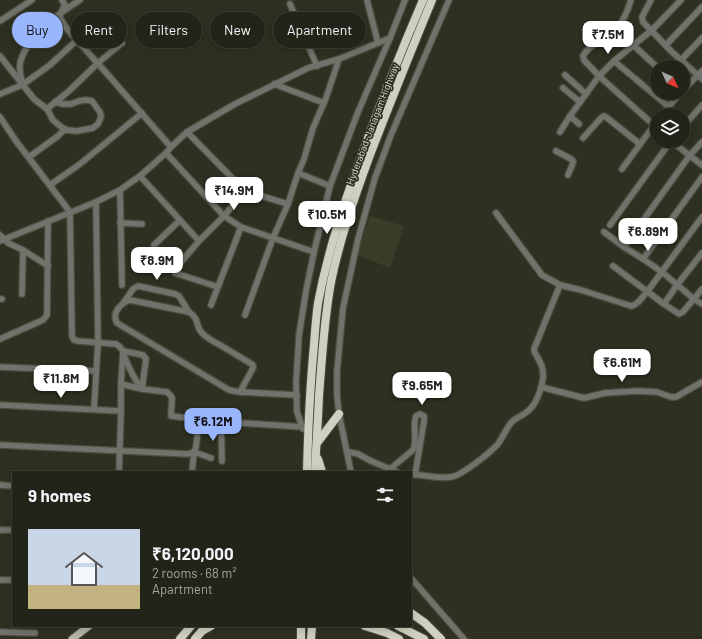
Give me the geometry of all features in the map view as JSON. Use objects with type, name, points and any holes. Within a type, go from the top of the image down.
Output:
[{"type":"highway","name":"Hyderabad-Janagam Highway","points":[[307,471],[312,366],[318,304],[328,257],[348,192],[408,34],[423,0]]},
{"type":"highway","name":"Hyderabad-Janagam Highway","points":[[315,471],[325,320],[331,283],[341,241],[354,200],[384,118],[432,0]]},
{"type":"highway","points":[[322,471],[316,446],[339,414]]},
{"type":"highway","points":[[412,614],[425,623],[441,639]]},
{"type":"highway","points":[[180,639],[190,627]]},
{"type":"highway","points":[[195,639],[202,631],[209,627]]},
{"type":"highway","points":[[301,627],[301,639]]},
{"type":"highway","points":[[311,639],[312,627]]},
{"type":"highway","points":[[368,627],[387,633],[398,639]]},
{"type":"highway","points":[[400,627],[424,639]]},
{"type":"main road","points":[[72,639],[88,627]]},
{"type":"street","points":[[0,21],[32,0]]},
{"type":"street","points":[[61,12],[65,5],[62,0]]},
{"type":"street","points":[[62,12],[80,0]]},
{"type":"street","points":[[367,0],[378,43]]},
{"type":"street","points":[[308,440],[297,412],[296,382],[299,335],[314,252],[330,186],[358,112],[405,0]]},
{"type":"street","points":[[351,471],[339,414],[337,371],[343,314],[358,239],[375,178],[391,135],[449,0]]},
{"type":"street","points":[[631,0],[623,20],[617,28],[588,49],[583,56],[584,60],[599,76],[650,120]]},
{"type":"street","points":[[651,0],[642,19],[643,22],[681,60],[702,38]]},
{"type":"street","points":[[560,132],[599,76],[614,61],[652,30],[681,0]]},
{"type":"street","points":[[290,4],[317,66]]},
{"type":"street","points":[[666,45],[702,7]]},
{"type":"street","points":[[63,23],[71,33]]},
{"type":"street","points":[[617,28],[650,60]]},
{"type":"street","points":[[1,239],[96,202],[120,190],[140,176],[187,132],[235,104],[308,68],[339,59],[390,38]]},
{"type":"street","points":[[0,94],[22,85],[50,65],[71,46]]},
{"type":"street","points":[[22,85],[19,65],[26,48]]},
{"type":"street","points":[[84,48],[171,147]]},
{"type":"street","points":[[47,108],[116,48]]},
{"type":"street","points":[[0,56],[22,85],[34,99],[47,108],[53,120],[60,126],[65,129],[77,131],[93,128],[98,124],[101,117],[100,112],[92,101],[86,100],[71,104],[55,102]]},
{"type":"street","points":[[245,315],[273,238],[288,204],[313,128],[324,103],[339,59]]},
{"type":"street","points":[[614,61],[669,107],[674,100]]},
{"type":"street","points":[[690,67],[701,75],[690,84]]},
{"type":"street","points":[[565,75],[586,94]]},
{"type":"street","points":[[274,84],[324,103]]},
{"type":"street","points":[[563,88],[580,102]]},
{"type":"street","points":[[690,119],[702,105]]},
{"type":"street","points":[[50,185],[80,164],[142,114]]},
{"type":"street","points":[[570,116],[579,124]]},
{"type":"street","points":[[583,138],[604,116],[640,144]]},
{"type":"street","points":[[0,117],[70,212],[72,336],[76,341],[116,344],[120,347],[123,351],[128,368],[142,389]]},
{"type":"street","points":[[29,157],[58,136],[65,129]]},
{"type":"street","points":[[187,132],[245,191],[288,204]]},
{"type":"street","points":[[622,169],[650,132]]},
{"type":"street","points":[[624,247],[690,155],[702,142]]},
{"type":"street","points":[[610,225],[666,148]]},
{"type":"street","points":[[680,148],[702,165]]},
{"type":"street","points":[[556,151],[573,161],[568,175]]},
{"type":"street","points":[[166,153],[224,216],[241,227],[314,252]]},
{"type":"street","points":[[298,173],[330,186]]},
{"type":"street","points":[[140,176],[199,241]]},
{"type":"street","points":[[644,259],[702,177]]},
{"type":"street","points":[[120,190],[122,285]]},
{"type":"street","points":[[218,287],[174,271],[199,241],[224,216],[245,191]]},
{"type":"street","points":[[94,409],[98,343],[96,202]]},
{"type":"street","points":[[496,213],[542,275],[560,285],[631,306],[634,306],[647,292],[702,217]]},
{"type":"street","points":[[154,245],[180,220]]},
{"type":"street","points":[[0,339],[46,318],[48,221]]},
{"type":"street","points":[[120,223],[142,224]]},
{"type":"street","points":[[211,305],[241,227]]},
{"type":"street","points":[[604,232],[662,272],[702,304]]},
{"type":"street","points":[[1,239],[23,250],[48,266]]},
{"type":"street","points":[[22,294],[23,250]]},
{"type":"street","points":[[664,304],[702,253]]},
{"type":"street","points":[[612,266],[680,314],[702,289]]},
{"type":"street","points":[[390,469],[413,450],[415,446],[414,421],[416,416],[420,414],[424,416],[424,421],[413,474],[452,477],[467,469],[491,452],[499,443],[512,421],[533,407],[538,398],[543,382],[543,369],[539,359],[534,353],[534,349],[560,285]]},
{"type":"street","points":[[240,392],[253,368],[253,365],[202,333],[199,329],[197,320],[189,312],[179,296],[138,286],[133,289],[115,314],[117,323],[229,390],[240,392],[297,395]]},
{"type":"street","points":[[124,302],[130,300],[189,312]]},
{"type":"street","points":[[119,471],[123,351]]},
{"type":"street","points":[[123,351],[144,356],[146,359],[142,389]]},
{"type":"street","points":[[0,367],[96,371]]},
{"type":"street","points":[[541,387],[584,398],[605,393],[637,391],[658,392],[671,397],[676,396],[702,382]]},
{"type":"street","points":[[121,384],[142,389],[167,392],[172,398],[171,416],[221,422],[303,427]]},
{"type":"street","points":[[0,405],[121,410]]},
{"type":"street","points":[[192,471],[199,420]]},
{"type":"street","points":[[221,422],[222,461]]},
{"type":"street","points":[[0,445],[188,454],[194,452],[211,458]]},
{"type":"street","points":[[348,452],[358,454],[395,471]]},
{"type":"street","points":[[0,485],[12,486]]},
{"type":"street","points":[[0,530],[12,530]]},
{"type":"street","points":[[412,579],[464,639]]},
{"type":"street","points":[[0,580],[12,580]]},
{"type":"street","points":[[0,632],[34,633]]},
{"type":"shaded area","points":[[370,216],[404,226],[390,268],[357,255]]}]
